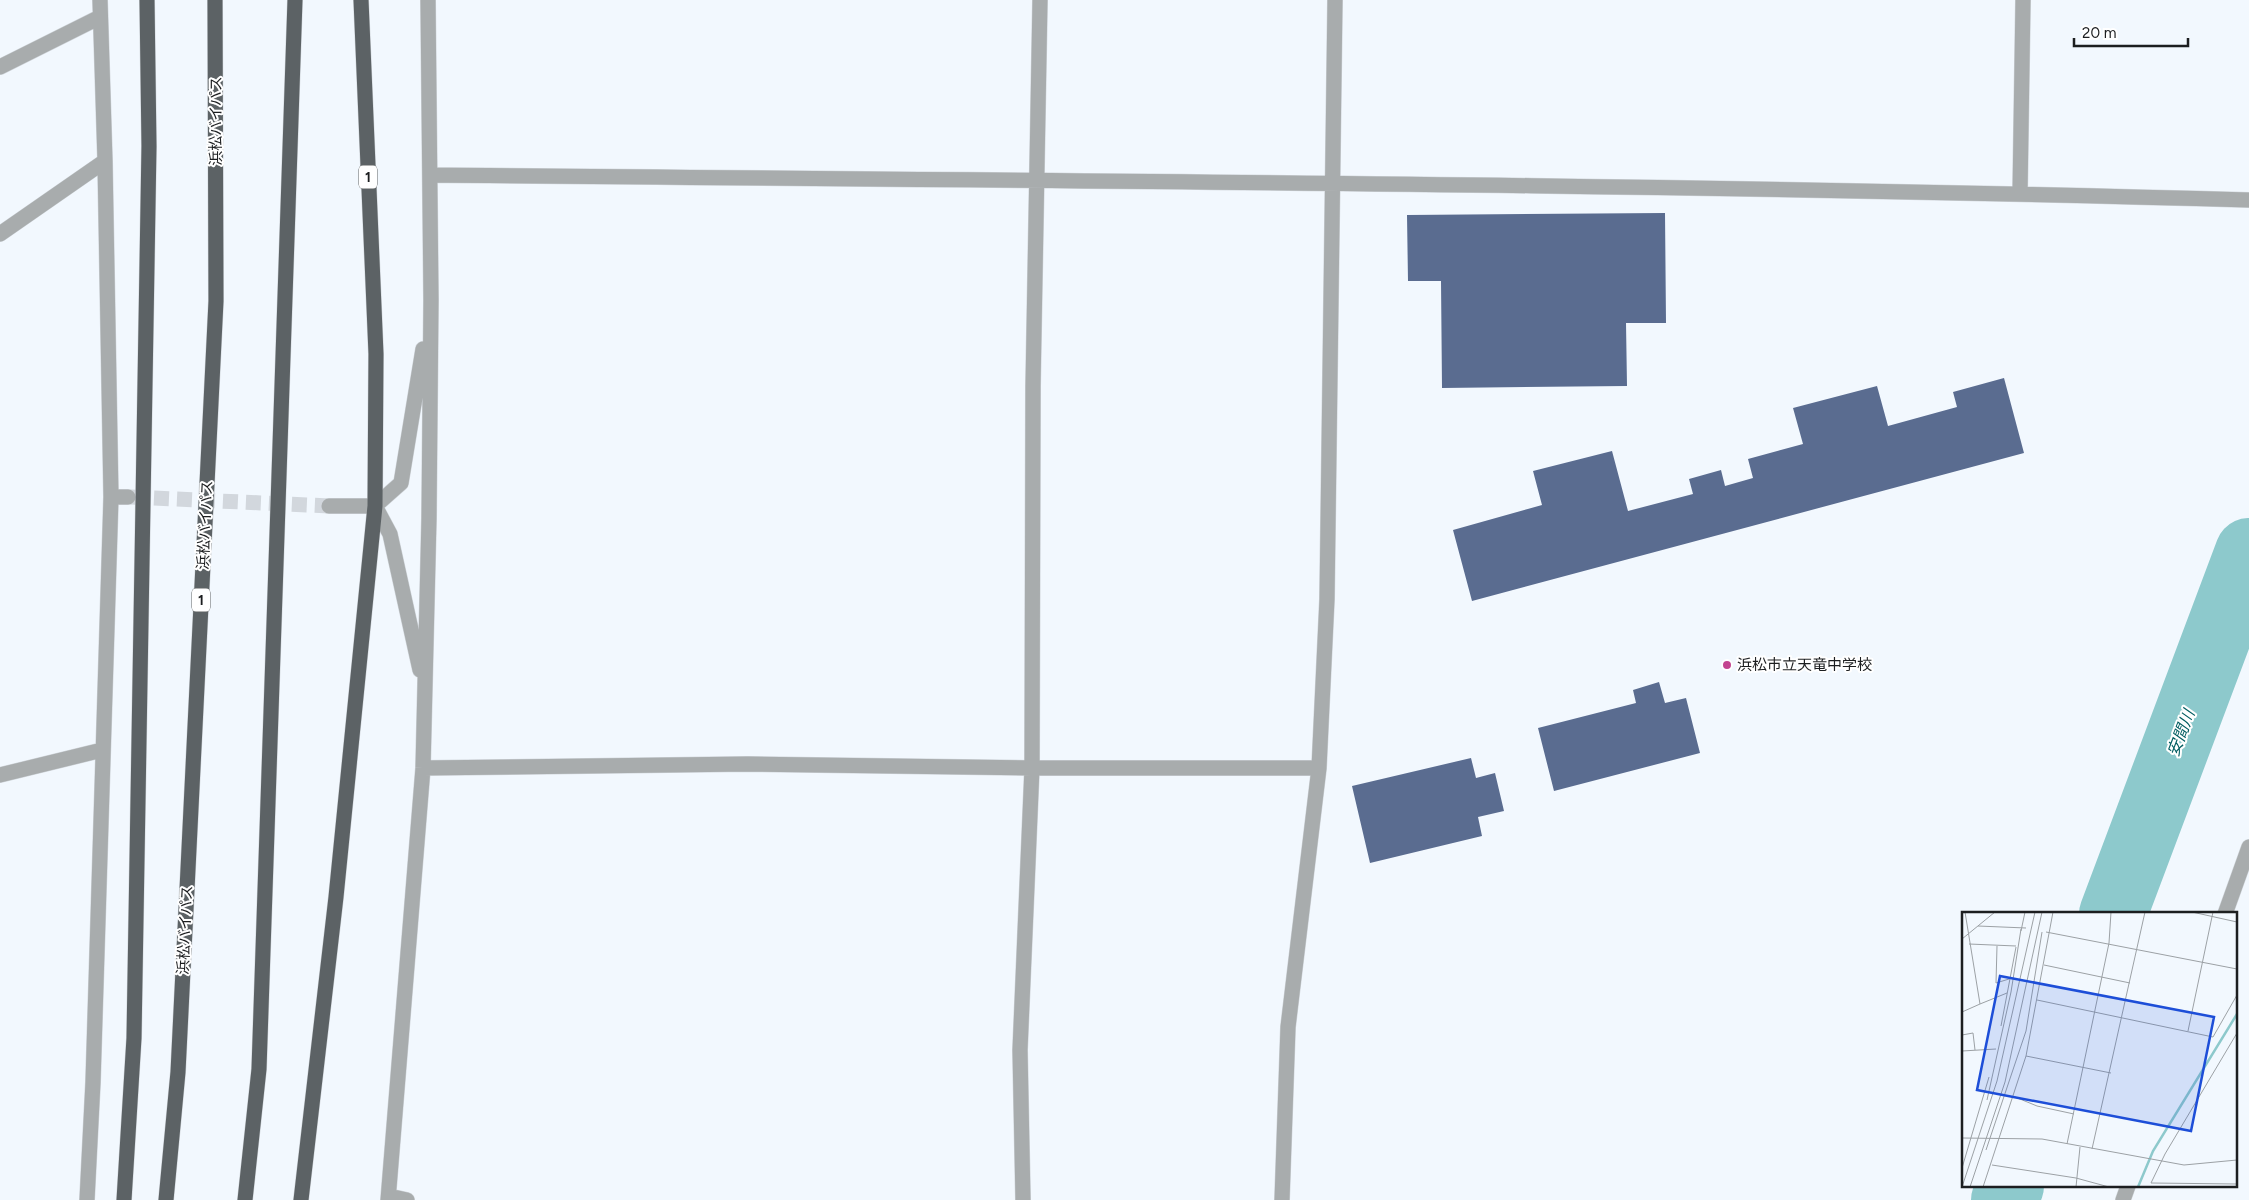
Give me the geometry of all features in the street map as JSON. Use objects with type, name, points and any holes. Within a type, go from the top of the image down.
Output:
[{"type":"highway","points":[[124,1200],[134,1028],[149,146],[147,0]]},
{"type":"highway","name":"浜松バイパス","points":[[166,1200],[178,1072],[216,301],[215,0]]},
{"type":"highway","points":[[245,1200],[259,1069],[295,0]]},
{"type":"highway","name":"1","points":[[361,0],[376,354],[375,506]]},
{"type":"highway","points":[[301,1200],[336,897],[375,506]]},
{"type":"street","points":[[87,1200],[93,1073],[110,497],[105,161],[100,0]]},
{"type":"street","points":[[407,1200],[389,1198],[423,768],[431,300],[428,0]]},
{"type":"street","points":[[1022,1200],[1020,1050],[1032,768],[1032,386],[1038,180],[1040,0]]},
{"type":"street","points":[[1282,1200],[1288,1027],[1318,768],[1327,599],[1335,0]]},
{"type":"street","points":[[2020,194],[2023,0]]},
{"type":"street","points":[[0,67],[100,17]]},
{"type":"street","points":[[0,234],[105,161]]},
{"type":"street","points":[[431,175],[1334,184],[2020,194],[2249,200]]},
{"type":"street","points":[[329,506],[375,506],[401,483],[431,300]]},
{"type":"street","points":[[110,497],[128,497]]},
{"type":"street","points":[[375,506],[390,534],[425,693]]},
{"type":"street","points":[[0,775],[102,750]]},
{"type":"street","points":[[423,768],[748,764],[1032,768],[1318,768]]},
{"type":"street","points":[[2226,912],[2249,847]]},
{"type":"street","points":[[2123,1200],[2127,1188]]},
{"type":"building","points":[[1665,213],[1666,323],[1626,323],[1627,386],[1442,388],[1441,281],[1408,281],[1407,215]]},
{"type":"building","points":[[2004,378],[2024,453],[1472,601],[1453,530],[1542,505],[1533,471],[1612,451],[1628,511],[1693,494],[1689,479],[1721,470],[1725,486],[1753,478],[1748,459],[1803,444],[1793,408],[1877,386],[1888,426],[1957,407],[1953,392]]},
{"type":"building","points":[[1659,682],[1665,703],[1686,698],[1700,753],[1554,791],[1538,728],[1636,703],[1633,690]]},
{"type":"building","points":[[1471,758],[1476,778],[1495,773],[1504,811],[1478,817],[1482,836],[1370,863],[1352,786]]},
{"type":"waterway","name":"安間川","points":[[2114,912],[2249,552]]},
{"type":"waterway","name":"安間川","points":[[2005,1200],[2009,1188]]},
{"type":"tunnel","points":[[131,497],[329,506]]},
{"type":"place","name":"浜松市立天竜中学校","points":[[1727,665]]}]
